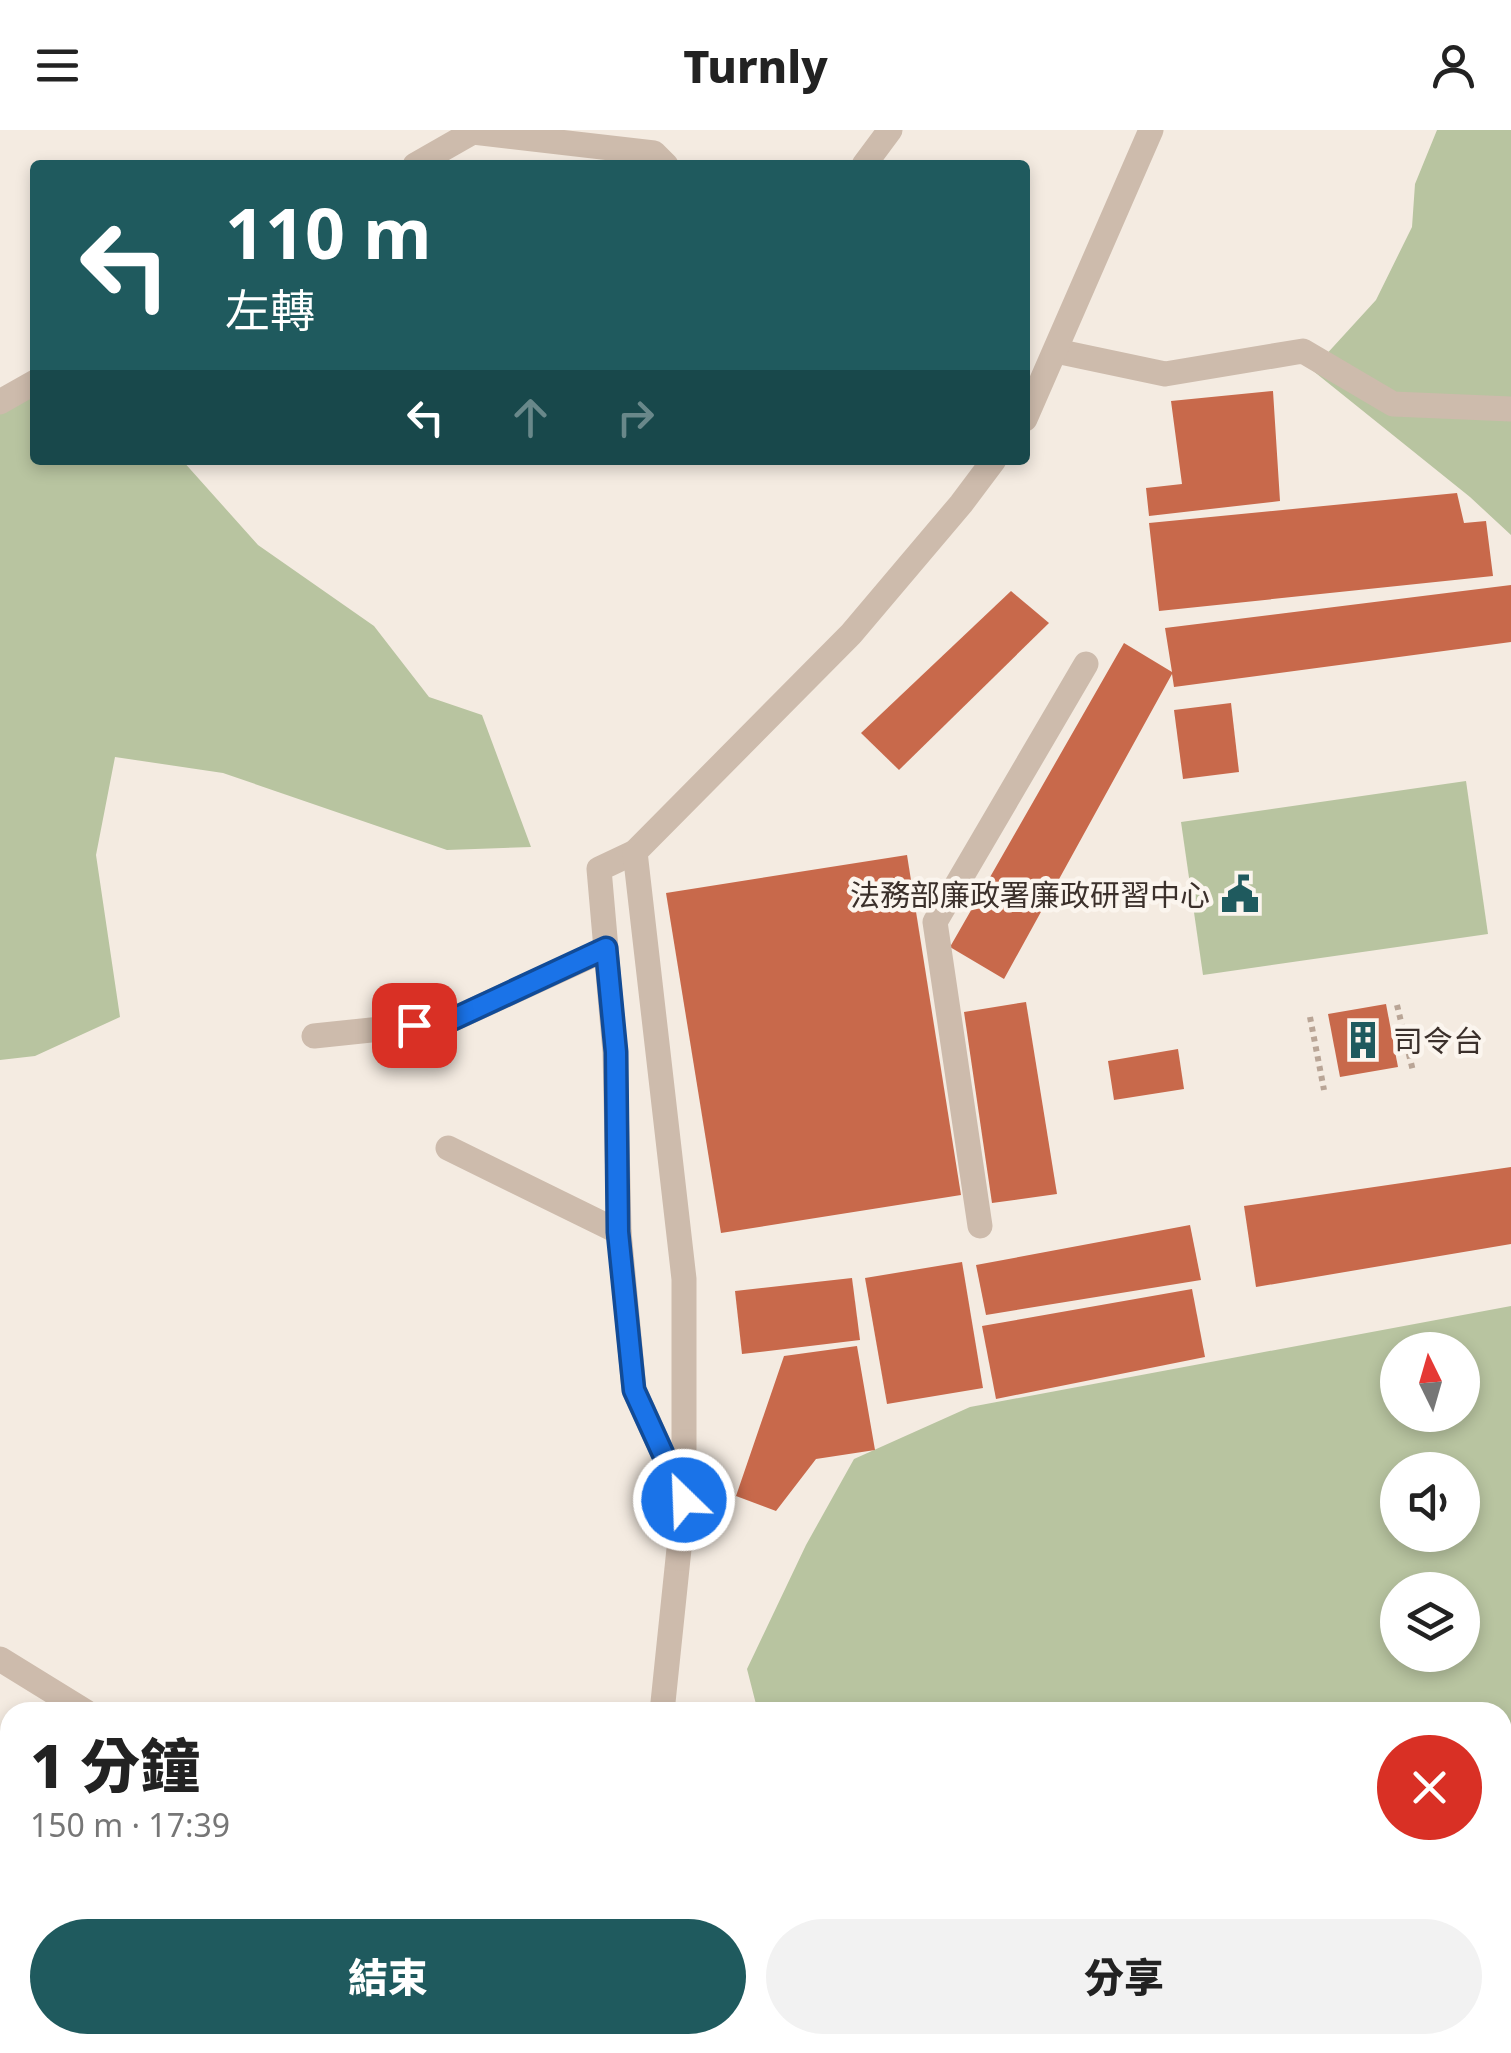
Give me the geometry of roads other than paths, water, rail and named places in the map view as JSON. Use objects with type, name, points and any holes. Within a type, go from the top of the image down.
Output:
[{"type":"street","points":[[868,160],[890,130]]},
{"type":"street","points":[[1030,408],[1151,130]]},
{"type":"street","points":[[425,160],[473,132],[654,154],[661,160]]},
{"type":"street","points":[[1056,351],[1165,374],[1303,352],[1393,404],[1511,409]]},
{"type":"street","points":[[0,402],[30,385]]},
{"type":"street","points":[[684,1500],[634,1390],[618,1232],[616,1052],[600,869],[636,852],[645,838],[850,634],[990,465]]},
{"type":"street","points":[[980,1226],[934,922],[1086,664]]},
{"type":"street","points":[[636,852],[684,1278],[684,1500],[663,1702]]},
{"type":"street","points":[[314,1036],[447,1022],[606,948]]},
{"type":"street","points":[[448,1148],[618,1232]]},
{"type":"street","points":[[0,1659],[70,1702]]},
{"type":"place","name":"法務部廉政署廉政研習中心","points":[[1240,894]]},
{"type":"place","name":"司令台","points":[[1363,1040]]}]
